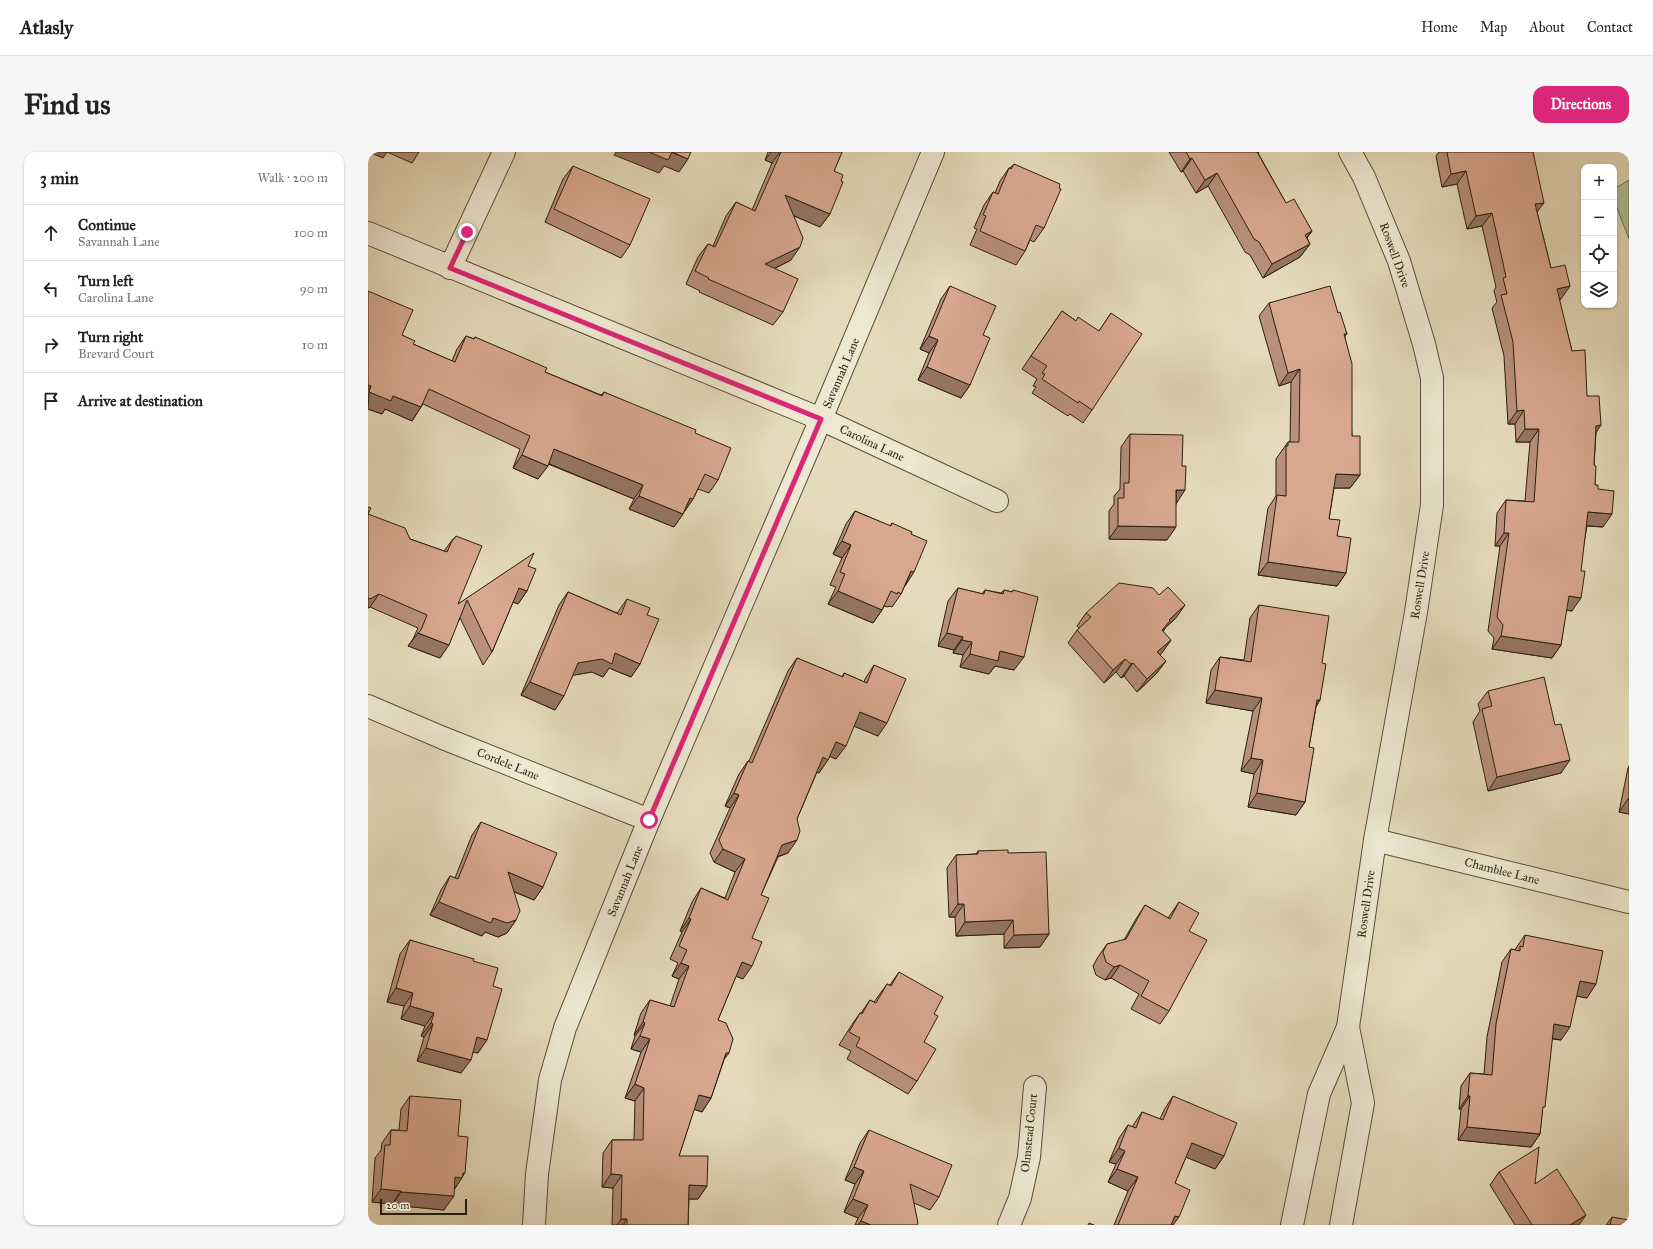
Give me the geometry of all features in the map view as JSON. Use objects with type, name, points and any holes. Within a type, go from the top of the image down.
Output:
[{"type":"street","points":[[450,268],[504,152]]},
{"type":"street","name":"Savannah Lane","points":[[534,1225],[537,1174],[550,1080],[565,1028],[649,820],[821,419],[933,152]]},
{"type":"street","name":"Roswell Drive","points":[[1292,1225],[1319,1094],[1348,1027],[1375,840],[1416,612],[1432,505],[1432,386],[1424,344],[1399,261],[1364,177],[1350,152]]},
{"type":"street","name":"Carolina Lane","points":[[368,233],[450,268],[821,419],[998,501]]},
{"type":"street","name":"Cordele Lane","points":[[368,706],[442,738],[649,820]]},
{"type":"street","name":"Chamblee Lane","points":[[1375,840],[1629,902]]},
{"type":"street","name":"Roswell Drive","points":[[1341,1225],[1363,1103],[1348,1027]]},
{"type":"street","name":"Olmstead Court","points":[[1009,1225],[1020,1198],[1029,1157],[1035,1087]]},
{"type":"green space","points":[[1629,180],[1629,239],[1617,208],[1617,187]]},
{"type":"building","points":[[649,152],[672,152],[668,160]]},
{"type":"building","points":[[672,152],[691,152],[688,159]]},
{"type":"building","points":[[781,152],[842,152],[834,171],[843,175],[841,181],[843,182],[830,214],[785,195],[803,238],[800,247],[765,264],[798,279],[783,312],[708,279],[709,278],[695,271],[708,244],[715,247],[736,202],[755,211]]},
{"type":"building","points":[[1186,152],[1257,152],[1286,203],[1294,199],[1312,231],[1305,235],[1310,244],[1272,264],[1259,242],[1254,239],[1217,173],[1205,180],[1192,158],[1190,159]]},
{"type":"building","points":[[1447,152],[1533,152],[1544,203],[1535,204],[1551,268],[1565,265],[1570,286],[1557,289],[1572,351],[1585,350],[1587,396],[1599,396],[1601,425],[1596,426],[1594,465],[1596,466],[1595,485],[1598,485],[1598,489],[1614,491],[1612,514],[1588,512],[1581,571],[1585,571],[1581,598],[1569,596],[1561,645],[1501,636],[1503,625],[1497,617],[1509,533],[1504,533],[1506,500],[1534,502],[1539,429],[1525,429],[1524,410],[1517,411],[1513,342],[1501,295],[1507,294],[1503,278],[1506,277],[1492,213],[1476,216],[1466,171],[1451,174]]},
{"type":"building","points":[[1014,164],[1060,184],[1059,188],[1061,189],[1044,228],[1036,225],[1025,251],[980,231],[986,216],[983,215],[993,192],[998,194],[1009,168],[1011,169]]},
{"type":"building","points":[[573,166],[650,199],[630,245],[554,209]]},
{"type":"building","points":[[950,286],[996,306],[983,335],[990,338],[970,385],[927,367],[938,340],[929,336]]},
{"type":"building","points":[[1330,286],[1338,313],[1340,312],[1347,334],[1344,334],[1352,364],[1352,436],[1360,436],[1360,475],[1336,474],[1329,519],[1340,520],[1337,536],[1351,538],[1346,573],[1268,562],[1277,495],[1286,496],[1286,446],[1288,446],[1288,442],[1299,442],[1300,369],[1288,373],[1269,303]]},
{"type":"building","points":[[368,291],[413,310],[402,335],[415,341],[413,344],[455,362],[466,336],[474,339],[475,337],[547,368],[545,372],[602,396],[604,392],[696,430],[695,433],[731,448],[718,480],[705,474],[693,499],[690,498],[683,514],[639,496],[643,485],[554,449],[548,466],[522,455],[530,436],[429,389],[421,407],[393,396],[391,401],[369,392],[371,386],[368,385]]},
{"type":"building","points":[[1062,311],[1076,321],[1078,317],[1099,331],[1111,313],[1142,334],[1092,410],[1079,401],[1078,403],[1042,379],[1045,374],[1042,373],[1047,366],[1031,356]]},
{"type":"building","points":[[1130,434],[1183,435],[1182,466],[1186,466],[1185,490],[1176,490],[1176,527],[1118,526],[1118,498],[1124,498],[1124,483],[1129,483]]},
{"type":"building","points":[[368,507],[371,508],[368,514]]},
{"type":"building","points":[[855,511],[891,526],[892,523],[927,541],[914,572],[911,571],[901,594],[891,591],[882,610],[838,591],[845,574],[840,572],[851,545],[842,541]]},
{"type":"building","points":[[368,514],[405,528],[410,539],[447,552],[456,536],[482,546],[458,604],[534,553],[528,566],[536,569],[527,591],[519,588],[492,652],[467,600],[449,645],[418,633],[421,630],[427,615],[379,594],[370,599],[368,598]]},
{"type":"building","points":[[1119,583],[1153,588],[1159,595],[1168,587],[1185,605],[1169,620],[1170,621],[1162,630],[1171,640],[1157,652],[1166,661],[1147,679],[1133,663],[1131,664],[1125,659],[1113,670],[1077,630],[1091,617],[1086,613]]},
{"type":"building","points":[[958,588],[984,594],[985,590],[1003,594],[1004,590],[1012,592],[1013,590],[1038,597],[1024,657],[1000,651],[998,661],[970,654],[972,642],[962,640],[963,637],[947,633]]},
{"type":"building","points":[[568,592],[621,615],[627,599],[650,608],[647,615],[659,619],[640,664],[615,653],[612,664],[602,659],[578,663],[564,696],[530,682]]},
{"type":"building","points":[[1259,605],[1329,616],[1322,663],[1326,664],[1320,700],[1317,700],[1309,747],[1314,748],[1305,802],[1257,793],[1263,760],[1251,758],[1262,698],[1215,690],[1220,657],[1251,662]]},
{"type":"building","points":[[797,658],[843,677],[844,673],[867,683],[874,665],[906,679],[887,723],[860,712],[846,746],[836,742],[828,760],[823,757],[797,819],[800,831],[797,840],[782,845],[761,895],[769,898],[752,938],[762,942],[752,966],[742,962],[718,1020],[726,1023],[733,1039],[729,1053],[726,1053],[711,1098],[699,1095],[679,1156],[708,1156],[707,1186],[689,1185],[688,1225],[627,1225],[627,1219],[621,1219],[622,1175],[611,1174],[612,1140],[643,1140],[644,1088],[635,1084],[650,1039],[640,1036],[645,1023],[643,1022],[650,1000],[674,1007],[689,966],[681,963],[687,950],[679,946],[691,919],[689,918],[701,888],[728,900],[745,859],[723,849],[719,840],[739,795],[734,793],[748,761],[752,763]]},
{"type":"building","points":[[1544,677],[1555,725],[1561,724],[1570,760],[1497,777],[1482,709],[1492,706],[1488,691]]},
{"type":"building","points":[[481,822],[557,853],[543,887],[508,872],[520,911],[516,920],[507,923],[493,918],[491,923],[439,902],[450,876],[458,879]]},
{"type":"building","points":[[1008,850],[1008,853],[1046,852],[1049,934],[1014,935],[1013,920],[965,922],[964,904],[958,904],[956,855],[978,854],[978,851]]},
{"type":"building","points":[[1179,902],[1199,913],[1189,931],[1207,940],[1169,1011],[1141,996],[1149,981],[1120,965],[1114,967],[1106,962],[1103,952],[1107,944],[1126,939],[1145,905],[1170,919]]},
{"type":"building","points":[[1525,935],[1603,951],[1596,984],[1580,981],[1570,1027],[1554,1024],[1545,1107],[1543,1107],[1540,1134],[1467,1127],[1470,1096],[1468,1096],[1470,1073],[1492,1075],[1496,1024],[1511,949],[1520,951],[1520,946],[1523,947]]},
{"type":"building","points":[[410,940],[474,959],[473,961],[498,968],[493,986],[502,989],[487,1040],[477,1037],[471,1060],[426,1048],[433,1024],[431,1023],[434,1013],[410,1006],[413,993],[396,988]]},
{"type":"building","points":[[899,972],[943,997],[934,1014],[938,1016],[924,1042],[936,1049],[917,1081],[856,1046],[860,1038],[849,1032],[860,1013],[862,1014],[870,1000],[876,1003],[887,984],[891,986]]},
{"type":"building","points":[[410,1096],[461,1100],[458,1136],[468,1137],[465,1173],[463,1173],[462,1178],[455,1177],[454,1196],[381,1189],[385,1145],[390,1145],[391,1130],[407,1131]]},
{"type":"building","points":[[1173,1096],[1237,1123],[1224,1156],[1192,1143],[1175,1183],[1190,1190],[1179,1217],[1175,1216],[1171,1225],[1118,1225],[1138,1177],[1117,1169],[1125,1151],[1119,1148],[1128,1125],[1136,1128],[1142,1112],[1163,1120]]},
{"type":"building","points":[[869,1130],[952,1165],[939,1197],[910,1184],[918,1223],[917,1225],[871,1225],[861,1221],[868,1205],[853,1199],[864,1171],[854,1167]]},
{"type":"building","points":[[1539,1147],[1535,1184],[1557,1169],[1586,1215],[1570,1225],[1532,1225],[1499,1172]]},
{"type":"building","points":[[1612,1217],[1629,1220],[1629,1225],[1610,1225]]},
{"type":"route","points":[[467,232],[450,268],[821,419],[649,820]]}]
